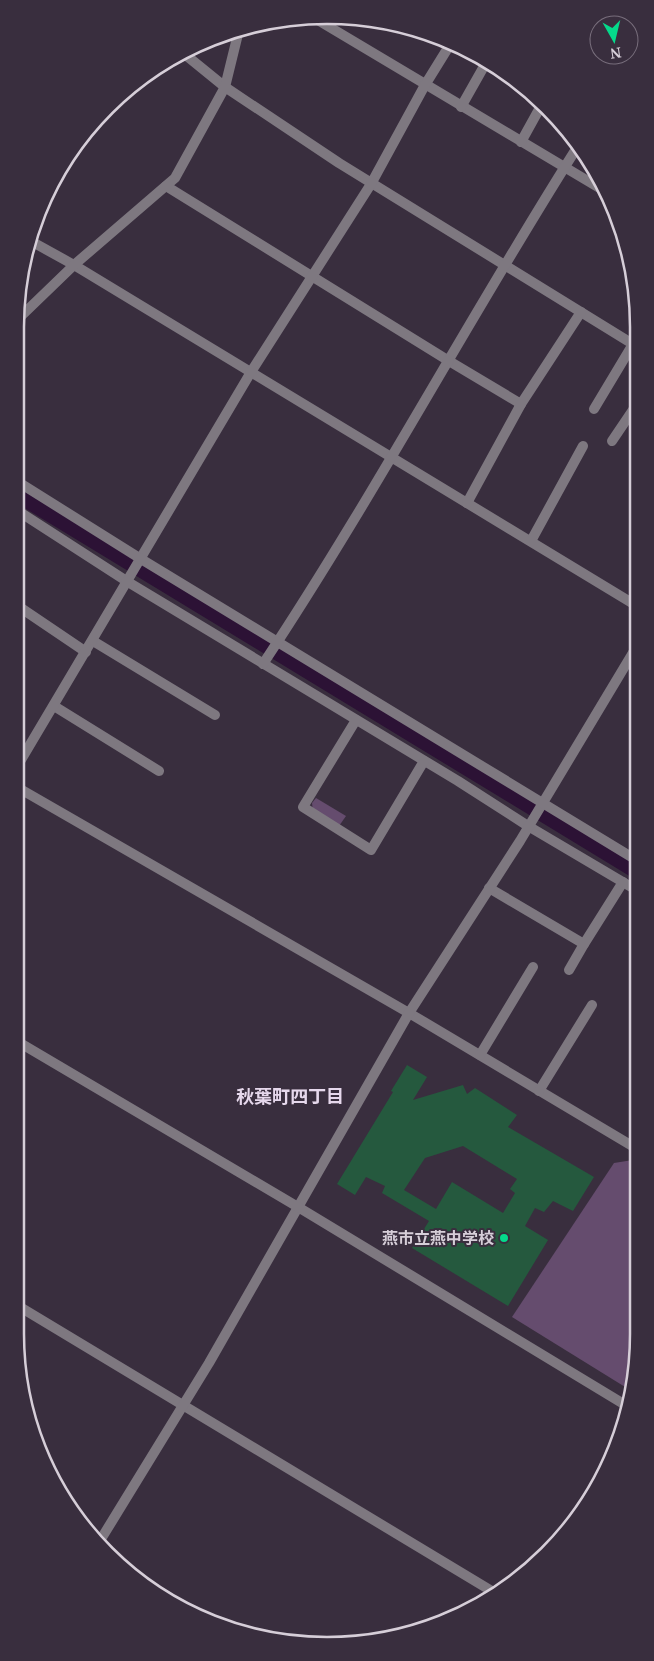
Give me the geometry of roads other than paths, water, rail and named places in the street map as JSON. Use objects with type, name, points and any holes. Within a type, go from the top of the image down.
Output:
[{"type":"street","points":[[324,24],[595,185]]},
{"type":"street","points":[[24,313],[74,265],[176,178],[225,87],[237,38]]},
{"type":"street","points":[[24,755],[252,372],[371,184],[425,85],[447,49]]},
{"type":"street","points":[[188,57],[225,87],[371,184],[630,342]]},
{"type":"street","points":[[461,106],[483,67]]},
{"type":"street","points":[[521,142],[538,110]]},
{"type":"street","points":[[270,652],[392,458],[574,152]]},
{"type":"street","points":[[166,186],[521,404]]},
{"type":"street","points":[[36,244],[252,372],[630,602]]},
{"type":"street","points":[[467,503],[521,404],[581,312]]},
{"type":"street","points":[[594,409],[630,353]]},
{"type":"street","points":[[612,441],[630,414]]},
{"type":"street","points":[[530,541],[583,446]]},
{"type":"street","points":[[24,486],[138,566],[270,652],[538,809],[630,857]]},
{"type":"street","points":[[24,515],[128,582],[270,652],[356,720],[528,826],[630,886]]},
{"type":"street","points":[[24,610],[86,652]]},
{"type":"street","points":[[93,641],[215,716]]},
{"type":"street","points":[[102,1537],[209,1363],[409,1013],[528,826],[630,658]]},
{"type":"street","points":[[54,706],[159,771]]},
{"type":"street","points":[[356,720],[303,807],[370,850],[424,761]]},
{"type":"street","points":[[24,791],[409,1013],[630,1145]]},
{"type":"street","points":[[569,970],[624,882]]},
{"type":"street","points":[[489,888],[584,944]]},
{"type":"street","points":[[480,1055],[533,967]]},
{"type":"street","points":[[539,1091],[592,1004]]},
{"type":"street","points":[[24,1045],[622,1403]]},
{"type":"street","points":[[24,1309],[490,1590]]},
{"type":"waterway","points":[[24,499],[630,868]]},
{"type":"place","name":"燕市立燕中学校","points":[[504,1238]]},
{"type":"district","name":"秋葉町四丁目","points":[[290,1097]]}]
